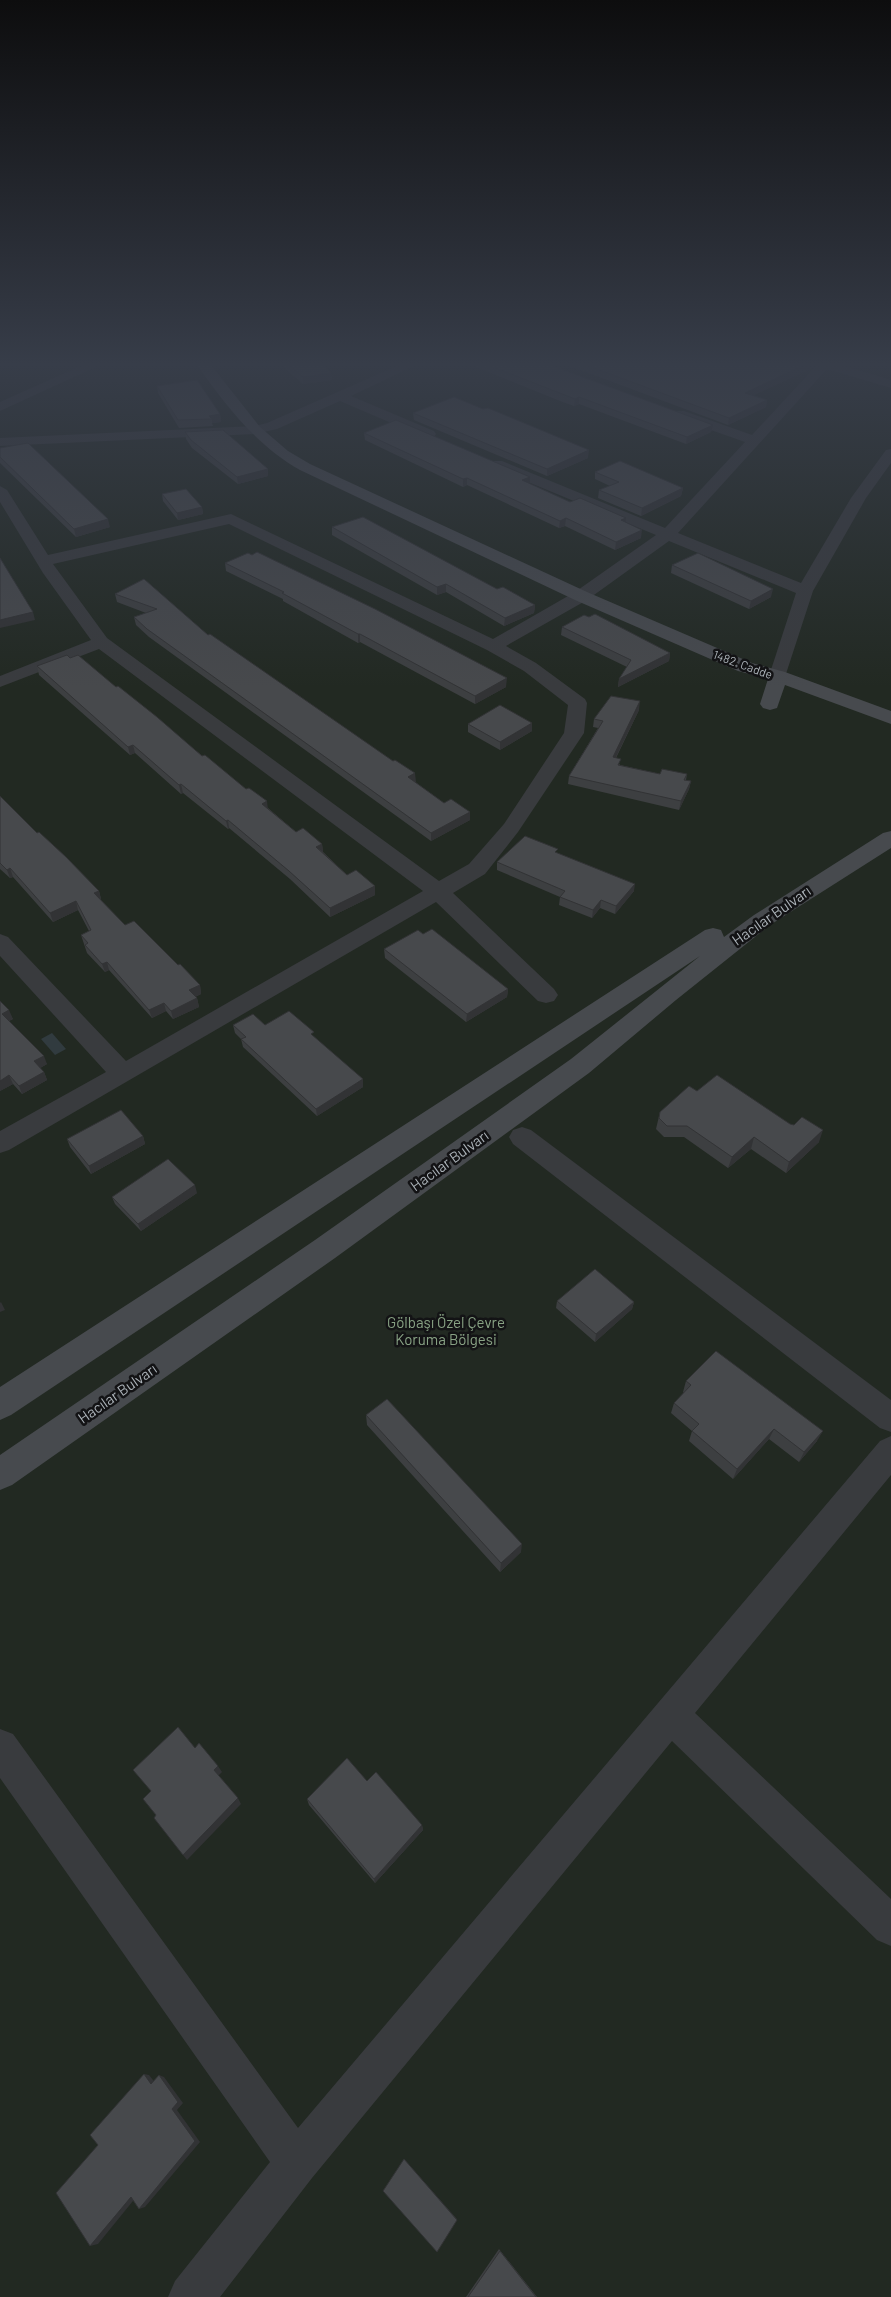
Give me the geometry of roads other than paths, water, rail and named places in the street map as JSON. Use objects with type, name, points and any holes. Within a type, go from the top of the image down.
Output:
[{"type":"street","name":"1482. Cadde","points":[[316,472],[582,596],[745,667],[778,676]]},
{"type":"street","points":[[346,472],[613,592]]},
{"type":"street","points":[[517,472],[806,591]]},
{"type":"street","points":[[493,646],[582,596],[667,535],[725,472]]},
{"type":"street","points":[[770,704],[806,591],[858,498],[877,472]]},
{"type":"street","points":[[0,490],[44,562],[101,642],[439,892],[546,995]]},
{"type":"street","points":[[0,1143],[124,1074],[477,869],[511,828],[574,733],[578,703],[530,667],[493,646],[231,519],[44,562]]},
{"type":"street","name":"1482. Cadde","points":[[631,600],[756,655],[778,676]]},
{"type":"street","points":[[0,682],[101,642]]},
{"type":"street","points":[[778,676],[891,718]]},
{"type":"street","name":"Hacılar Bulvarı","points":[[0,1405],[662,971],[826,860],[891,821]]},
{"type":"street","name":"Hacılar Bulvarı","points":[[0,1474],[325,1249],[572,1072],[762,920],[815,884],[891,838]]},
{"type":"street","points":[[0,942],[124,1074]]},
{"type":"street","points":[[522,1137],[891,1418]]},
{"type":"street","points":[[191,2297],[297,2162],[891,1451]]},
{"type":"street","points":[[671,1715],[891,1926]]},
{"type":"street","points":[[0,1747],[297,2162]]},
{"type":"park label","name":"Gölbaşı Özel Çevre Koruma Bölgesi","points":[[446,1330]]}]
